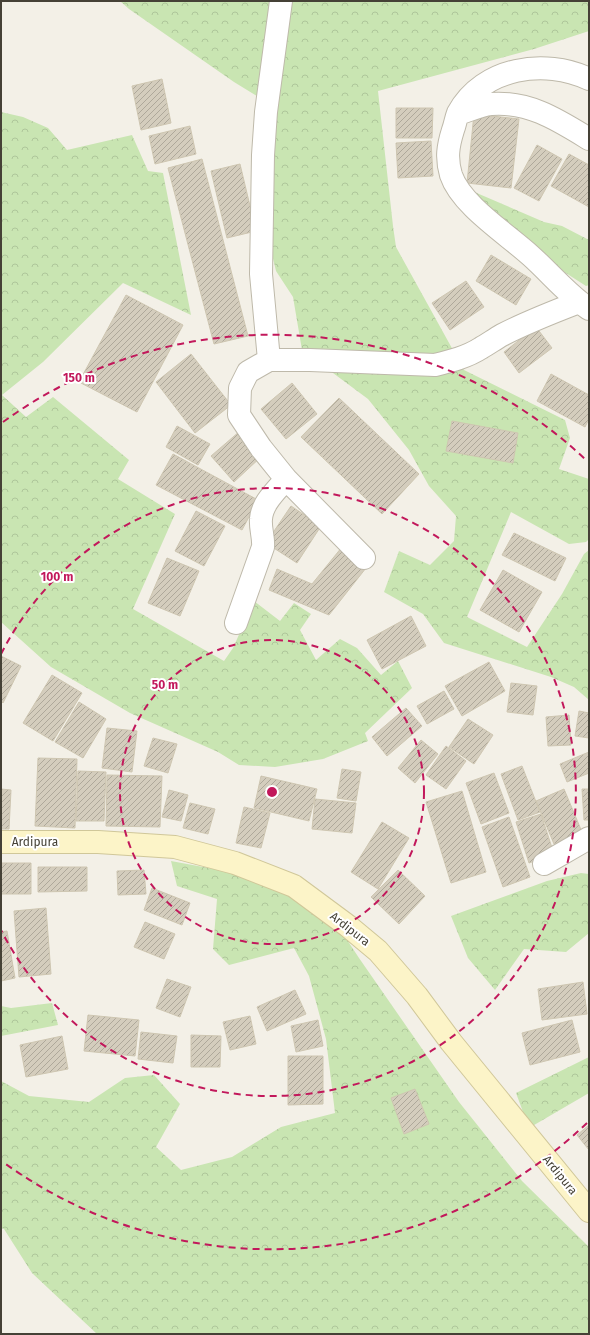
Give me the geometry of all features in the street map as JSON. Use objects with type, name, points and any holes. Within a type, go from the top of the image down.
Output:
[{"type":"street","points":[[269,360],[261,274],[263,156],[266,104],[281,1]]},
{"type":"street","points":[[584,306],[531,256],[470,204],[457,189],[451,174],[447,155],[458,114],[467,100],[496,77],[527,69],[543,68],[579,74],[589,79]]},
{"type":"street","points":[[458,114],[490,104],[514,105],[531,109],[554,118],[589,139]]},
{"type":"street","points":[[364,558],[286,479],[261,448],[239,415],[240,388],[248,372],[269,360],[310,360],[435,365],[466,356],[502,335],[538,318],[584,306]]},
{"type":"street","points":[[236,623],[263,547],[264,537],[261,520],[262,508],[286,479]]},
{"type":"street","points":[[544,864],[589,838]]},
{"type":"street","name":"Ardipura","points":[[1,842],[98,842],[175,847],[235,863],[294,886],[348,926],[378,951],[417,996],[451,1042],[589,1211]]},
{"type":"green space","points":[[120,1],[589,1],[589,31],[534,49],[378,91],[396,247],[464,370],[565,420],[570,438],[559,469],[589,479],[589,539],[586,542],[569,544],[511,512],[467,617],[527,647],[562,594],[584,554],[589,550],[589,700],[574,687],[551,677],[444,643],[423,614],[384,592],[399,551],[430,565],[454,541],[456,516],[429,486],[409,450],[368,399],[302,350],[293,297],[276,271],[266,229],[265,101],[234,82],[129,9]]},
{"type":"green space","points":[[1,112],[23,117],[48,128],[67,150],[132,135],[148,171],[163,173],[191,315],[123,283],[43,362],[2,395],[26,417],[53,397],[129,460],[118,479],[175,514],[133,609],[224,661],[233,648],[254,601],[280,621],[294,603],[311,614],[300,630],[316,660],[340,639],[357,648],[381,675],[398,661],[412,688],[365,733],[368,741],[323,759],[275,767],[239,765],[218,752],[130,713],[51,667],[1,622]]},
{"type":"green space","points":[[472,191],[544,222],[562,226],[589,240],[589,285],[586,286],[530,250]]},
{"type":"green space","points":[[171,861],[230,872],[288,892],[330,914],[459,1102],[522,1181],[589,1247],[589,1334],[97,1334],[32,1273],[4,1229],[1,1228],[1,1081],[29,1096],[89,1102],[125,1078],[154,1075],[180,1104],[156,1147],[181,1170],[232,1157],[281,1127],[335,1113],[326,1039],[309,976],[294,948],[229,965],[213,949],[217,899],[177,886]]},
{"type":"green space","points":[[581,873],[589,874],[589,933],[566,952],[524,949],[495,990],[468,958],[451,916],[547,881]]},
{"type":"green space","points":[[52,1003],[58,1025],[1,1036],[1,1006],[11,1008]]},
{"type":"green space","points":[[589,1057],[589,1093],[529,1128],[516,1093]]},
{"type":"building","points":[[162,79],[171,123],[141,130],[132,86]]},
{"type":"building","points":[[396,108],[433,108],[432,138],[396,138]]},
{"type":"building","points":[[474,114],[519,119],[511,188],[467,183]]},
{"type":"building","points":[[190,126],[196,154],[155,164],[149,136]]},
{"type":"building","points":[[431,141],[433,176],[398,178],[396,143]]},
{"type":"building","points":[[537,145],[562,159],[539,201],[514,188]]},
{"type":"building","points":[[569,154],[589,165],[589,207],[551,186]]},
{"type":"building","points":[[202,159],[248,336],[214,344],[168,168]]},
{"type":"building","points":[[240,164],[256,231],[227,238],[211,171]]},
{"type":"building","points":[[491,255],[531,279],[516,305],[476,281]]},
{"type":"building","points":[[466,281],[484,307],[450,330],[432,303]]},
{"type":"building","points":[[126,295],[183,325],[137,412],[79,382]]},
{"type":"building","points":[[536,327],[552,348],[519,373],[504,352]]},
{"type":"building","points":[[191,354],[231,405],[195,433],[156,382]]},
{"type":"building","points":[[551,374],[589,395],[589,419],[585,427],[537,401]]},
{"type":"building","points":[[292,383],[317,414],[286,439],[261,409]]},
{"type":"building","points":[[339,398],[419,474],[382,514],[301,437]]},
{"type":"building","points":[[452,421],[518,433],[513,463],[446,451]]},
{"type":"building","points":[[177,426],[210,444],[198,465],[166,447]]},
{"type":"building","points":[[240,431],[262,456],[234,482],[211,456]]},
{"type":"building","points":[[173,454],[258,500],[242,530],[156,485]]},
{"type":"building","points":[[291,506],[321,526],[297,563],[266,543]]},
{"type":"building","points":[[196,511],[225,526],[204,566],[175,551]]},
{"type":"building","points":[[514,533],[566,558],[555,581],[502,555]]},
{"type":"building","points":[[342,547],[366,568],[329,615],[269,590],[277,569],[312,584]]},
{"type":"building","points":[[167,558],[199,571],[180,616],[148,603]]},
{"type":"building","points":[[503,570],[542,592],[519,632],[480,610]]},
{"type":"building","points":[[411,616],[426,646],[382,669],[367,640]]},
{"type":"building","points":[[1,656],[21,666],[3,703],[1,701]]},
{"type":"building","points":[[489,662],[505,691],[462,716],[445,686]]},
{"type":"building","points":[[52,675],[82,693],[53,741],[23,723]]},
{"type":"building","points":[[511,683],[537,686],[533,715],[507,712]]},
{"type":"building","points":[[444,691],[454,709],[427,724],[417,706]]},
{"type":"building","points":[[79,702],[106,719],[83,758],[55,742]]},
{"type":"building","points":[[406,708],[422,726],[387,756],[372,737]]},
{"type":"building","points":[[579,711],[589,713],[589,738],[575,736]]},
{"type":"building","points":[[569,715],[571,745],[548,746],[546,717]]},
{"type":"building","points":[[468,719],[493,735],[474,764],[449,747]]},
{"type":"building","points":[[107,728],[137,731],[132,772],[102,768]]},
{"type":"building","points":[[153,738],[177,744],[168,773],[144,766]]},
{"type":"building","points":[[421,740],[438,754],[415,783],[398,768]]},
{"type":"building","points":[[446,746],[466,761],[446,789],[426,775]]},
{"type":"building","points":[[589,752],[589,773],[567,782],[560,764]]},
{"type":"building","points":[[38,758],[77,759],[75,828],[35,826]]},
{"type":"building","points":[[522,766],[540,812],[518,820],[501,774]]},
{"type":"building","points":[[342,769],[361,772],[356,801],[337,798]]},
{"type":"building","points":[[78,771],[106,772],[104,821],[76,821]]},
{"type":"building","points":[[494,773],[509,813],[481,824],[466,783]]},
{"type":"building","points":[[107,775],[162,776],[160,827],[106,826]]},
{"type":"building","points":[[261,776],[317,789],[309,821],[254,808]]},
{"type":"building","points":[[1,789],[11,790],[9,829],[1,829]]},
{"type":"building","points":[[564,789],[582,832],[554,844],[536,801]]},
{"type":"building","points":[[582,789],[589,789],[589,820],[584,820]]},
{"type":"building","points":[[169,790],[188,795],[181,821],[162,817]]},
{"type":"building","points":[[462,791],[486,872],[451,883],[426,802]]},
{"type":"building","points":[[315,799],[356,803],[352,833],[312,829]]},
{"type":"building","points":[[190,803],[215,809],[208,834],[183,828]]},
{"type":"building","points":[[244,807],[270,813],[261,848],[236,843]]},
{"type":"building","points":[[541,814],[554,854],[529,863],[516,822]]},
{"type":"building","points":[[509,817],[530,877],[503,887],[482,827]]},
{"type":"building","points":[[382,822],[409,838],[378,889],[351,872]]},
{"type":"building","points":[[1,863],[31,863],[31,894],[1,894]]},
{"type":"building","points":[[38,867],[87,867],[87,891],[38,892]]},
{"type":"building","points":[[144,870],[146,894],[118,895],[117,871]]},
{"type":"building","points":[[398,870],[425,896],[399,924],[371,897]]},
{"type":"building","points":[[152,888],[190,903],[182,925],[144,910]]},
{"type":"building","points":[[46,908],[51,974],[19,977],[14,911]]},
{"type":"building","points":[[145,922],[175,934],[164,959],[134,947]]},
{"type":"building","points":[[7,931],[15,978],[1,981],[1,932]]},
{"type":"building","points":[[167,979],[191,987],[180,1017],[156,1008]]},
{"type":"building","points":[[583,982],[587,1014],[542,1020],[538,989]]},
{"type":"building","points":[[295,990],[306,1014],[267,1031],[257,1007]]},
{"type":"building","points":[[88,1015],[139,1020],[135,1056],[84,1051]]},
{"type":"building","points":[[250,1016],[256,1044],[230,1050],[223,1022]]},
{"type":"building","points":[[318,1020],[323,1046],[296,1052],[291,1026]]},
{"type":"building","points":[[572,1020],[580,1052],[530,1065],[522,1033]]},
{"type":"building","points":[[141,1032],[177,1036],[173,1063],[138,1059]]},
{"type":"building","points":[[191,1035],[221,1036],[220,1067],[191,1067]]},
{"type":"building","points":[[62,1036],[68,1069],[26,1077],[20,1045]]},
{"type":"building","points":[[288,1056],[323,1056],[323,1104],[288,1105]]},
{"type":"building","points":[[415,1089],[429,1124],[404,1134],[391,1098]]},
{"type":"building","points":[[589,1125],[589,1150],[577,1135]]}]
